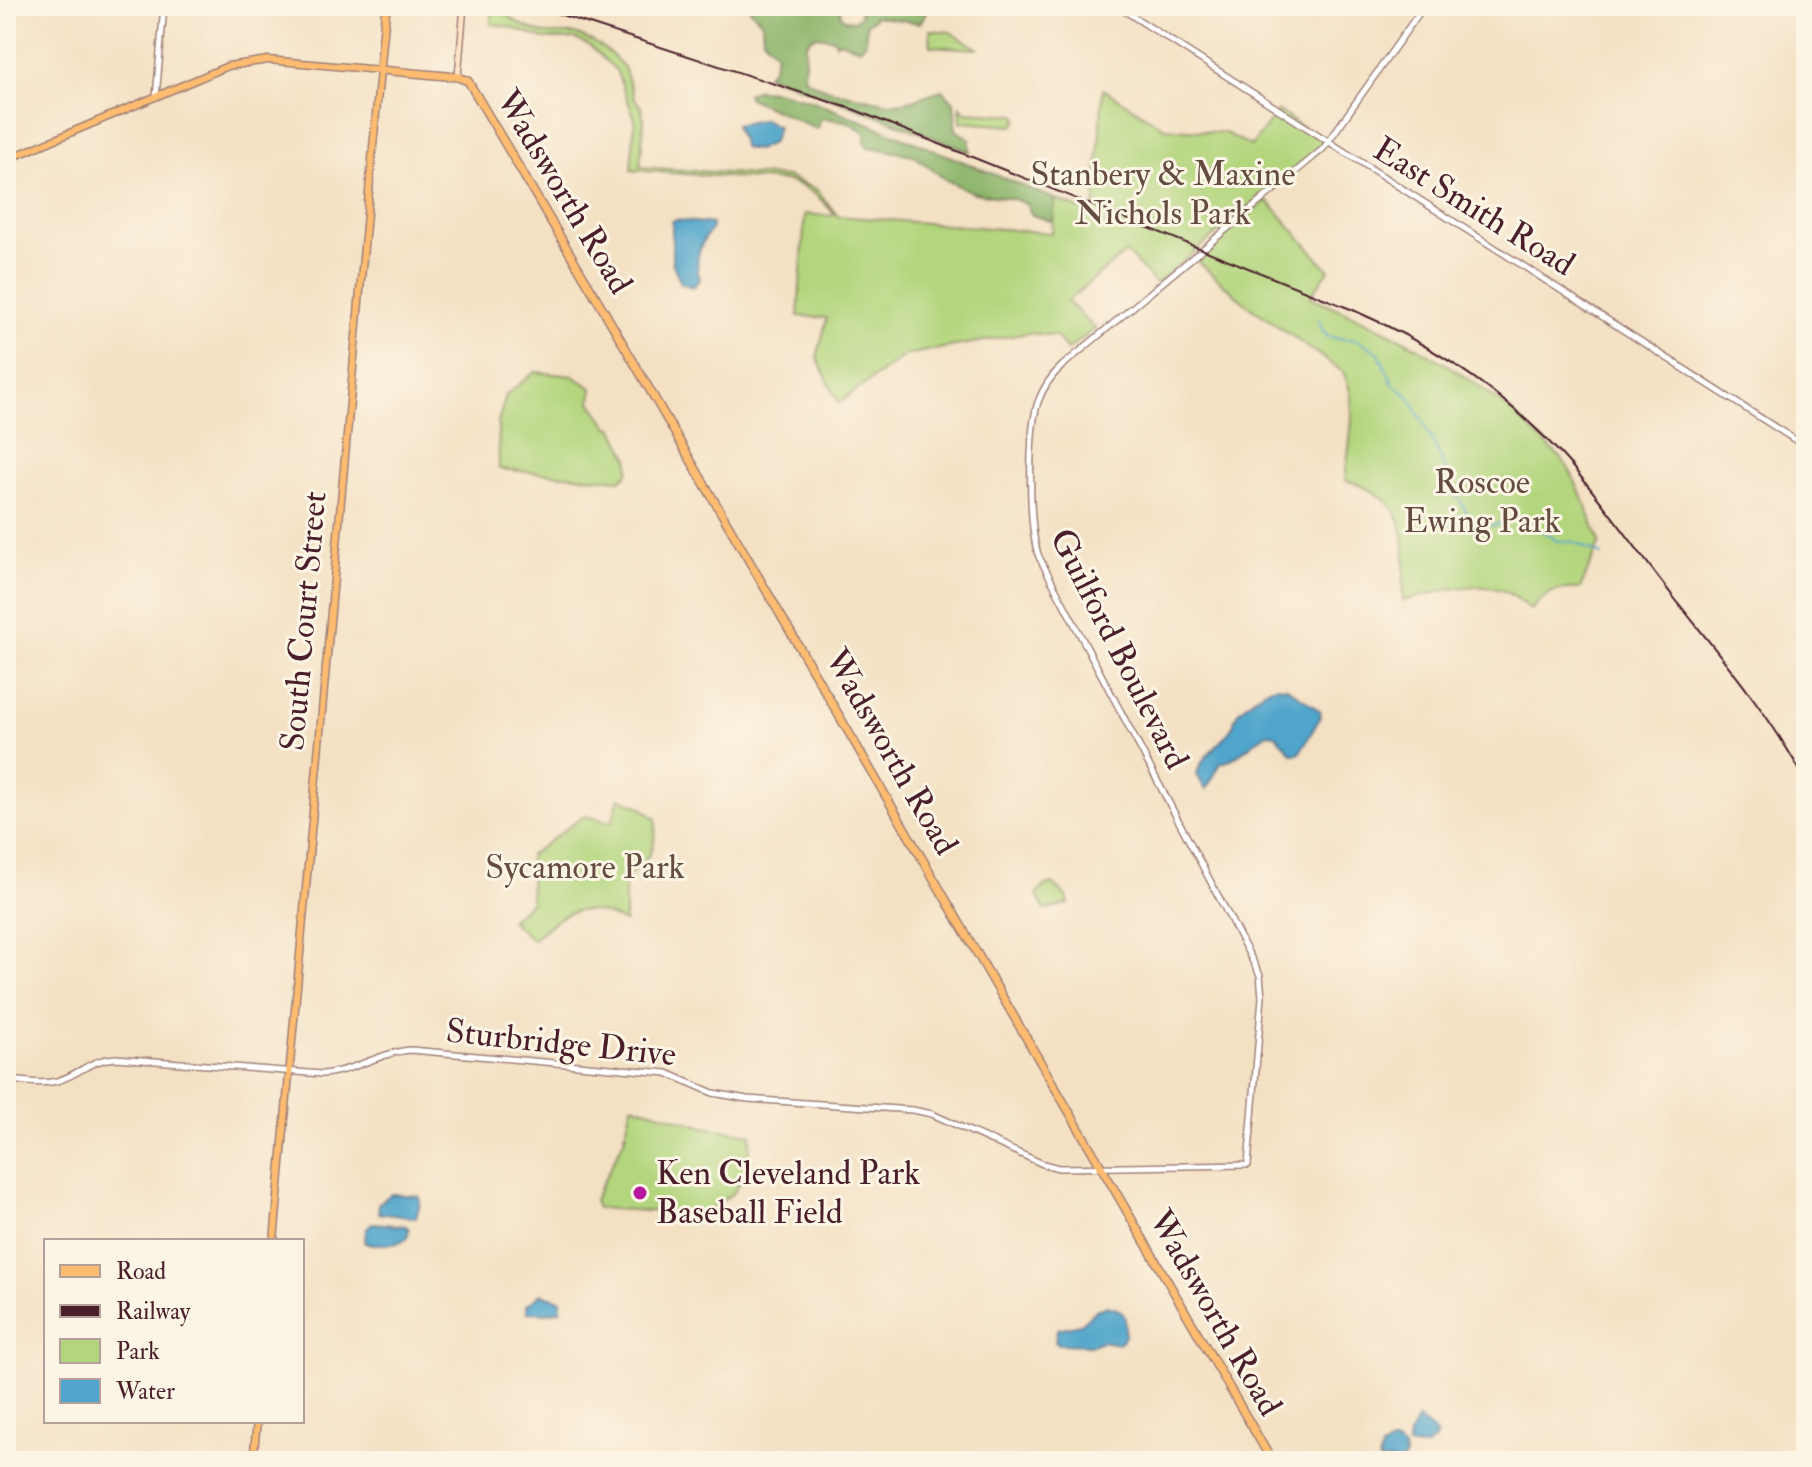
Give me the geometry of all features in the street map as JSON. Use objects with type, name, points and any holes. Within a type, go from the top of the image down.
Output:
[{"type":"highway","name":"South Court Street","points":[[380,70],[386,6]]},
{"type":"highway","points":[[380,70],[458,77]]},
{"type":"highway","name":"Wadsworth Road","points":[[458,77],[468,81],[604,311],[1272,1461]]},
{"type":"main road","points":[[458,77],[464,6]]},
{"type":"main road","points":[[6,160],[228,66],[268,60],[380,70]]},
{"type":"main road","name":"South Court Street","points":[[274,1239],[380,70]]},
{"type":"main road","points":[[253,1461],[257,1423]]},
{"type":"street","points":[[156,97],[164,6]]},
{"type":"street","name":"East Smith Road","points":[[1117,6],[1806,447]]},
{"type":"street","name":"Guilford Boulevard","points":[[1248,1165],[1262,997],[1260,975],[1039,557],[1031,519],[1034,421],[1042,391],[1062,366],[1328,143],[1424,6]]},
{"type":"street","name":"Sturbridge Drive","points":[[6,1079],[52,1082],[66,1078],[93,1062],[116,1058],[328,1074],[394,1052],[411,1050],[667,1073],[713,1093],[747,1099],[901,1109],[932,1114],[1043,1164],[1059,1168],[1248,1165]]},
{"type":"green space","name":"Stanbery & Maxine Nichols Park","points":[[482,6],[491,6],[544,34],[575,34],[592,41],[624,67],[644,120],[640,167],[787,177],[816,189],[838,216],[1052,233],[1055,199],[1094,215],[1103,89],[1165,128],[1225,133],[1251,146],[1278,111],[1326,143],[1156,284],[1126,252],[1067,301],[1095,329],[1067,350],[1056,336],[1028,333],[905,355],[839,403],[817,358],[827,318],[798,316],[805,214],[831,216],[834,214],[829,208],[807,189],[787,181],[631,170],[635,119],[616,70],[589,45],[575,39],[544,39],[511,27],[491,24],[492,11]]},
{"type":"green space","points":[[747,6],[843,6],[840,12],[842,17],[854,21],[861,15],[857,6],[873,6],[877,11],[883,10],[884,6],[926,6],[920,23],[874,16],[867,23],[865,44],[860,48],[838,41],[836,44],[835,39],[811,38],[806,44],[804,77],[832,90],[891,103],[943,90],[954,102],[956,130],[970,139],[970,152],[766,75],[773,68],[776,53],[763,38],[762,22]]},
{"type":"green space","points":[[930,30],[950,32],[979,49],[931,46]]},
{"type":"green space","points":[[756,90],[776,91],[813,101],[1055,199],[1053,222],[1032,215],[1026,204],[1014,199],[974,193],[946,180],[913,155],[868,147],[865,132],[846,121],[821,118],[817,129],[749,98],[747,94]]},
{"type":"green space","points":[[960,106],[965,112],[1016,115],[1018,119],[1013,126],[961,122]]},
{"type":"green space","name":"Roscoe Ewing Park","points":[[1267,200],[1329,270],[1310,297],[1400,338],[1456,371],[1509,410],[1565,463],[1600,542],[1580,589],[1552,592],[1531,610],[1510,594],[1485,587],[1457,588],[1403,601],[1404,541],[1401,525],[1383,499],[1367,488],[1345,480],[1352,411],[1343,372],[1246,304],[1196,260]]},
{"type":"green space","points":[[535,372],[573,376],[592,388],[591,402],[609,427],[614,429],[629,459],[629,472],[620,480],[499,469],[498,423],[506,395]]},
{"type":"green space","name":"Sycamore Park","points":[[619,798],[639,806],[656,819],[650,854],[625,879],[625,922],[585,910],[565,915],[533,940],[510,920],[531,902],[529,856],[584,816],[612,822]]},
{"type":"green space","points":[[1053,884],[1067,897],[1069,904],[1045,910],[1037,895],[1045,885]]},
{"type":"green space","points":[[632,1105],[704,1127],[751,1134],[748,1163],[734,1192],[711,1209],[699,1213],[597,1208],[594,1200],[624,1140]]},
{"type":"water","points":[[764,119],[778,127],[772,143],[757,150],[744,148],[735,125]]},
{"type":"water","points":[[672,221],[712,224],[699,252],[697,265],[700,279],[693,287],[681,283],[672,262]]},
{"type":"water","points":[[1275,686],[1287,687],[1320,711],[1320,718],[1299,754],[1292,754],[1276,735],[1267,734],[1221,763],[1206,790],[1197,775],[1202,762],[1231,729],[1239,711]]},
{"type":"water","points":[[391,1194],[419,1196],[416,1218],[379,1213],[378,1204]]},
{"type":"water","points":[[372,1223],[406,1226],[409,1229],[407,1239],[394,1244],[367,1244],[364,1242],[367,1228]]},
{"type":"water","points":[[541,1294],[561,1300],[561,1310],[527,1312],[527,1305]]},
{"type":"water","points":[[1107,1306],[1120,1310],[1125,1317],[1125,1336],[1120,1342],[1058,1344],[1055,1340],[1057,1329],[1080,1324],[1096,1310]]},
{"type":"water","points":[[1418,1419],[1436,1434],[1435,1440],[1426,1447],[1408,1446],[1409,1435]]},
{"type":"water","points":[[1397,1443],[1404,1449],[1403,1461],[1379,1461],[1381,1449]]},
{"type":"waterway","points":[[1319,320],[1328,337],[1357,340],[1378,352],[1393,384],[1410,397],[1469,516],[1493,526],[1511,518],[1524,518],[1557,541],[1573,542],[1602,555]]},
{"type":"railway","points":[[534,6],[855,110],[1353,310],[1442,357],[1497,395],[1570,464],[1745,688],[1806,782]]},
{"type":"place","name":"Ken Cleveland Park Baseball Field","points":[[640,1193]]}]
